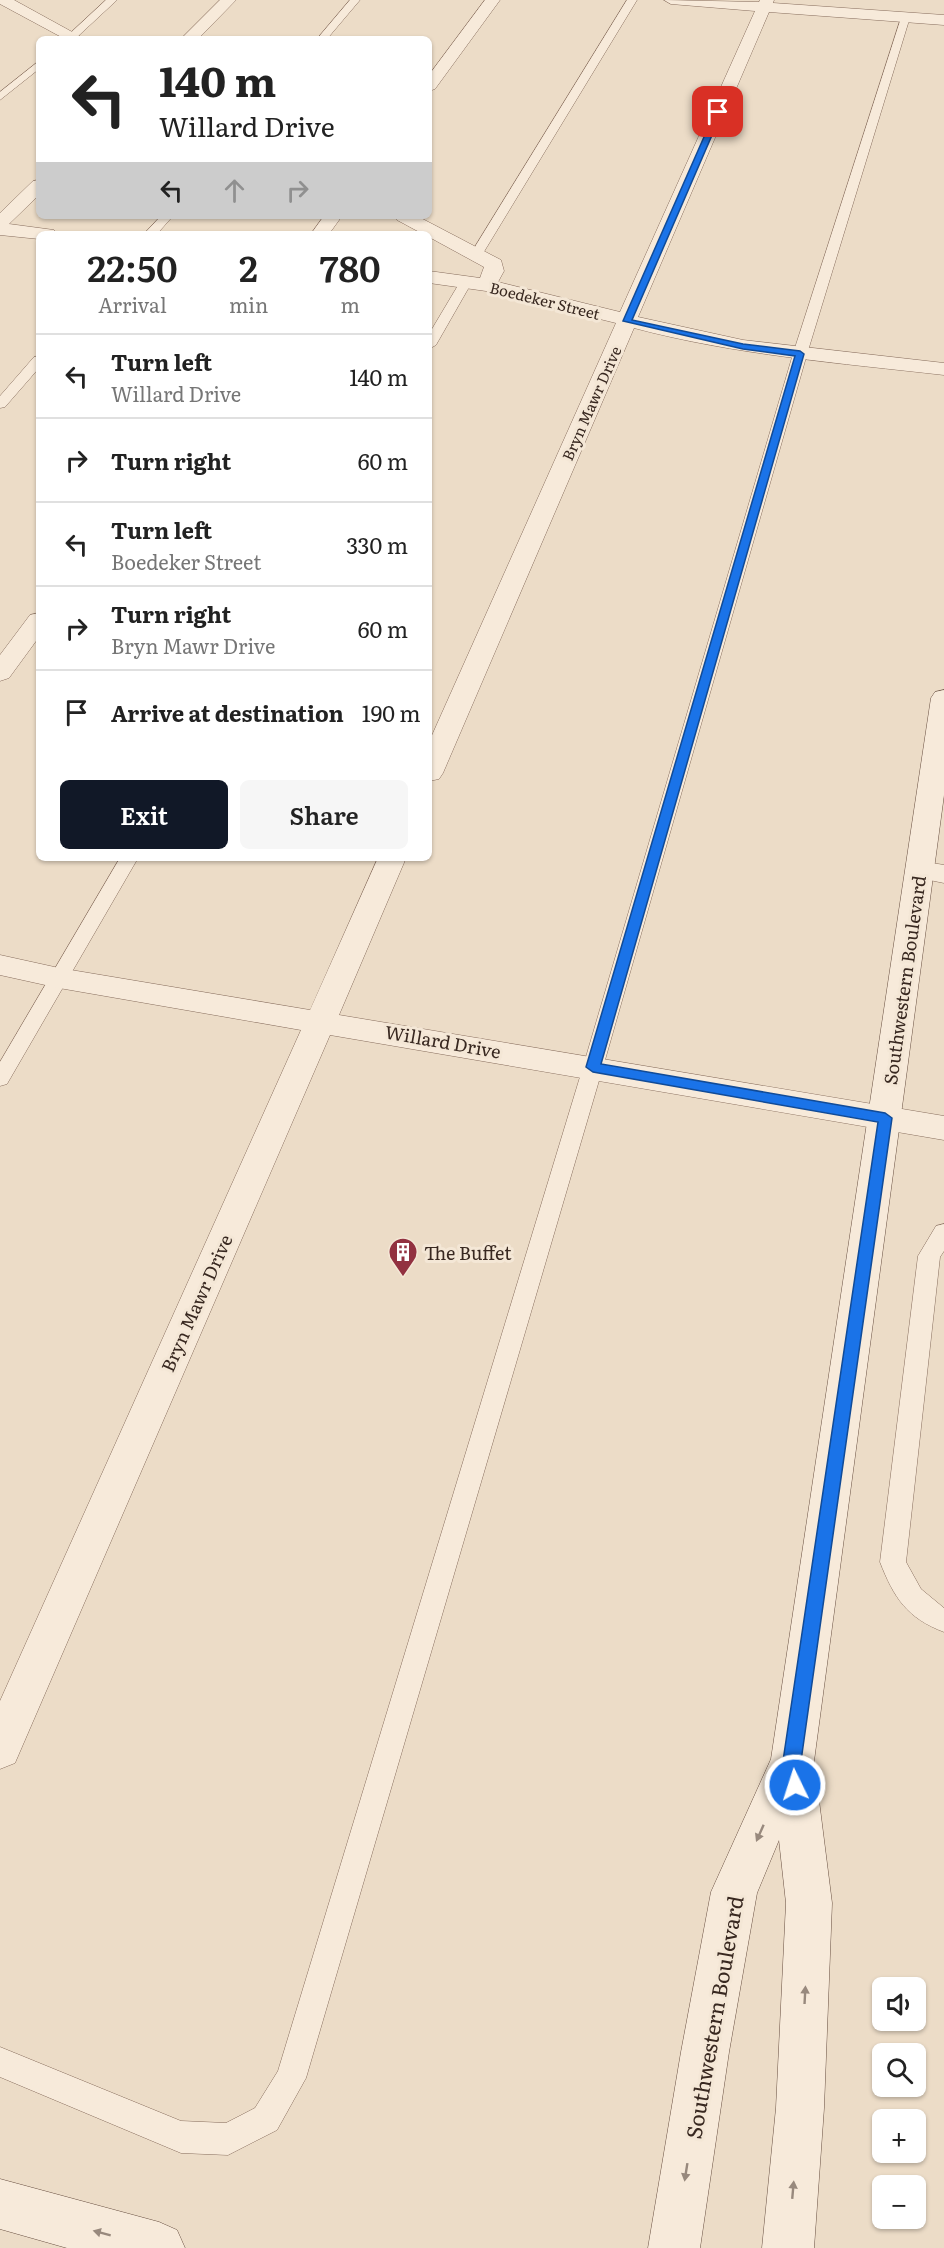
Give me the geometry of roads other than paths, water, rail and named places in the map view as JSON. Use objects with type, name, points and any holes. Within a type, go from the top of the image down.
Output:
[{"type":"street","points":[[3,0],[69,36]]},
{"type":"street","points":[[192,36],[229,0]]},
{"type":"street","points":[[432,82],[493,0]]},
{"type":"street","points":[[671,0],[904,14],[944,20]]},
{"type":"street","name":"Bryn Mawr Drive","points":[[432,766],[765,4]]},
{"type":"street","points":[[0,223],[36,188]]},
{"type":"street","points":[[409,219],[431,231]]},
{"type":"street","points":[[0,229],[36,233]]},
{"type":"street","points":[[432,231],[494,264],[494,271],[476,284]]},
{"type":"street","name":"Boedeker Street","points":[[432,277],[476,284],[743,346],[944,369]]},
{"type":"street","points":[[0,673],[36,624]]},
{"type":"street","name":"Southwestern Boulevard","points":[[788,2248],[800,2108],[809,1903],[792,1761],[885,1118],[932,872],[944,698]]},
{"type":"street","name":"Bryn Mawr Drive","points":[[0,1749],[391,861]]},
{"type":"street","name":"Willard Drive","points":[[0,965],[59,978],[944,1128]]},
{"type":"street","name":"Southwestern Boulevard","points":[[674,2248],[705,2052],[734,1892],[792,1761]]},
{"type":"street","points":[[0,2204],[159,2248]]},
{"type":"lane","points":[[75,36],[112,0]]},
{"type":"lane","points":[[325,36],[355,0]]},
{"type":"lane","points":[[476,255],[632,0]]},
{"type":"lane","points":[[0,2062],[181,2137],[228,2139],[266,2119],[291,2078],[593,1067],[800,354],[904,14]]},
{"type":"lane","points":[[0,97],[36,67]]},
{"type":"lane","points":[[153,231],[164,219]]},
{"type":"lane","points":[[432,341],[476,284]]},
{"type":"lane","points":[[0,404],[36,363]]},
{"type":"lane","points":[[0,1079],[127,861]]},
{"type":"lane","points":[[944,1232],[929,1256],[893,1562],[903,1587],[931,1616],[944,1620]]},
{"type":"place","name":"The Buffet","points":[[403,1278]]}]
